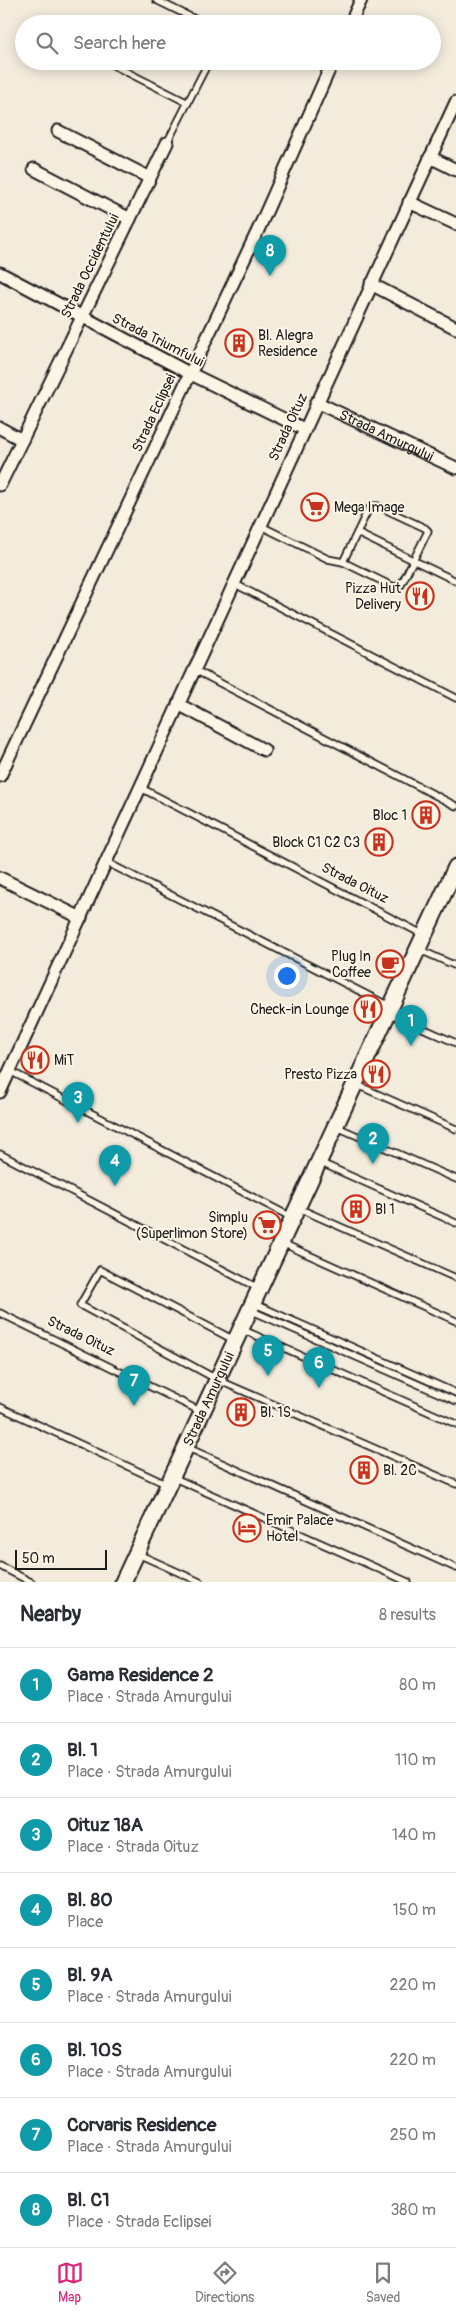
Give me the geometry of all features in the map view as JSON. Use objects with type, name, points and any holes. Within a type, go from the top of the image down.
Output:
[{"type":"street","points":[[354,15],[361,0]]},
{"type":"street","name":"Strada Eclipsei","points":[[0,776],[259,228],[329,70]]},
{"type":"street","name":"Strada Oituz","points":[[0,1092],[316,402],[456,102]]},
{"type":"street","points":[[58,131],[150,178]]},
{"type":"street","name":"Strada Occidentului","points":[[0,485],[167,143]]},
{"type":"street","points":[[430,157],[456,170]]},
{"type":"street","points":[[34,169],[130,219]]},
{"type":"street","points":[[409,202],[456,224]]},
{"type":"street","name":"Strada Triumfului","points":[[0,273],[189,373],[304,429]]},
{"type":"street","points":[[371,284],[456,328]]},
{"type":"street","name":"Strada Amurgului","points":[[316,402],[456,468]]},
{"type":"street","points":[[0,428],[22,440]]},
{"type":"street","points":[[178,704],[264,750]]},
{"type":"street","name":"Strada Amurgului","points":[[123,1582],[454,875]]},
{"type":"street","points":[[0,878],[81,918]]},
{"type":"lane","points":[[156,0],[187,15]]},
{"type":"lane","points":[[123,70],[188,103]]},
{"type":"lane","name":"Strada Occidentului","points":[[167,143],[204,70]]},
{"type":"lane","points":[[260,526],[328,558],[343,562],[394,587],[401,585],[415,561],[428,531],[378,506],[373,506],[368,510],[343,562]]},
{"type":"lane","points":[[358,533],[456,581]]},
{"type":"lane","points":[[233,583],[456,698]]},
{"type":"lane","points":[[193,670],[456,806]]},
{"type":"lane","name":"Strada Oituz","points":[[139,788],[425,935]]},
{"type":"lane","points":[[106,862],[456,1043]]},
{"type":"lane","points":[[418,949],[456,966]]},
{"type":"lane","points":[[10,1071],[295,1213],[456,1278]]},
{"type":"lane","points":[[355,1084],[456,1128]]},
{"type":"lane","points":[[336,1126],[456,1180]]},
{"type":"lane","points":[[0,1154],[260,1289]]},
{"type":"lane","points":[[319,1162],[456,1223]]},
{"type":"lane","points":[[281,1242],[456,1321]]},
{"type":"lane","points":[[456,1424],[238,1335],[100,1270],[80,1305],[218,1380],[456,1484]]},
{"type":"lane","points":[[252,1306],[456,1393]]},
{"type":"lane","points":[[252,1306],[456,1401]]},
{"type":"lane","name":"Strada Oituz","points":[[0,1313],[202,1412]]},
{"type":"lane","points":[[0,1406],[170,1481],[408,1582]]},
{"type":"lane","points":[[186,1447],[456,1568]]},
{"type":"lane","points":[[137,1554],[200,1582]]},
{"type":"lane","points":[[0,1566],[30,1582]]},
{"type":"place","name":"Bl. C1","points":[[270,276]]},
{"type":"place","name":"Bl. Alegra Residence","points":[[239,343]]},
{"type":"place","name":"Mega Image","points":[[315,507]]},
{"type":"place","name":"Pizza Hut Delivery","points":[[420,596]]},
{"type":"place","name":"Bloc 1","points":[[426,815]]},
{"type":"place","name":"Block C1 C2 C3","points":[[379,842]]},
{"type":"place","name":"Plug In Coffee","points":[[390,964]]},
{"type":"place","name":"Check-in Lounge","points":[[368,1009]]},
{"type":"place","name":"Gama Residence 2","points":[[411,1046]]},
{"type":"place","name":"MiT","points":[[35,1060]]},
{"type":"place","name":"Presto Pizza","points":[[376,1074]]},
{"type":"place","name":"Oituz 18A","points":[[78,1123]]},
{"type":"place","name":"Bl. 1","points":[[373,1164]]},
{"type":"place","name":"Bl. 8O","points":[[115,1186]]},
{"type":"place","name":"Bl 1","points":[[356,1209]]},
{"type":"place","name":"Simplu (Superlimon Store)","points":[[267,1225]]},
{"type":"place","name":"Bl. 9A","points":[[268,1376]]},
{"type":"place","name":"Bl. 10S","points":[[319,1388]]},
{"type":"place","name":"Corvaris Residence","points":[[134,1406]]},
{"type":"place","name":"Bl. 1S","points":[[241,1412]]},
{"type":"place","name":"Bl. 2C","points":[[364,1470]]},
{"type":"place","name":"Emir Palace Hotel","points":[[247,1528]]}]
